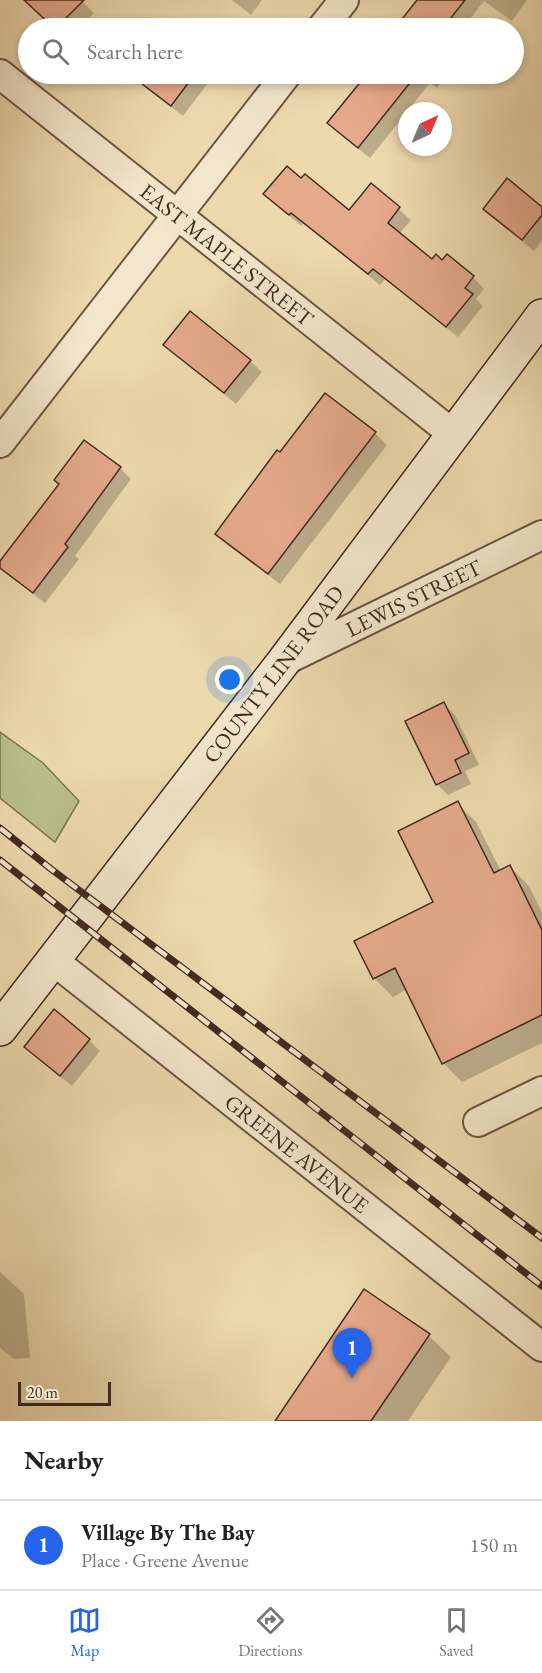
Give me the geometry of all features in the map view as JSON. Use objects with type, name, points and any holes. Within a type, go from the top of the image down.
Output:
[{"type":"main road","name":"COUNTY LINE ROAD","points":[[0,1029],[284,661],[542,316]]},
{"type":"street","points":[[330,18],[344,0]]},
{"type":"street","name":"EAST MAPLE STREET","points":[[0,74],[453,434]]},
{"type":"street","points":[[0,443],[279,84]]},
{"type":"street","name":"LEWIS STREET","points":[[284,661],[542,536]]},
{"type":"street","name":"GREENE AVENUE","points":[[54,961],[542,1347]]},
{"type":"street","points":[[478,1122],[542,1091]]},
{"type":"green space","points":[[0,732],[43,763],[79,801],[55,842],[0,798]]},
{"type":"building","points":[[24,0],[84,0],[66,18],[43,18]]},
{"type":"building","points":[[417,0],[465,0],[451,18],[403,18]]},
{"type":"building","points":[[142,84],[188,84],[171,106]]},
{"type":"building","points":[[359,84],[409,84],[358,148],[327,123]]},
{"type":"building","points":[[287,166],[301,178],[305,174],[349,210],[371,183],[400,207],[388,223],[432,259],[436,254],[442,260],[447,254],[474,276],[465,288],[473,294],[446,327],[373,269],[368,274],[291,213],[289,215],[263,194]]},
{"type":"building","points":[[507,178],[542,207],[542,215],[522,240],[483,209]]},
{"type":"building","points":[[190,311],[251,360],[224,393],[163,345]]},
{"type":"building","points":[[325,393],[376,432],[268,574],[215,534],[277,450],[280,452]]},
{"type":"building","points":[[84,440],[121,467],[65,544],[68,547],[33,593],[0,568],[0,561],[59,484],[54,480]]},
{"type":"building","points":[[444,702],[469,753],[455,760],[461,773],[436,785],[405,721]]},
{"type":"building","points":[[458,801],[494,873],[510,865],[542,930],[542,1015],[442,1064],[395,968],[373,979],[354,941],[433,902],[398,831]]},
{"type":"building","points":[[54,1009],[90,1039],[60,1076],[24,1047]]},
{"type":"building","points":[[364,1289],[430,1334],[371,1421],[275,1421]]},
{"type":"railway","points":[[0,828],[51,869],[542,1238]]},
{"type":"railway","points":[[0,860],[542,1286]]},
{"type":"place","name":"Village By The Bay","points":[[352,1378]]}]
